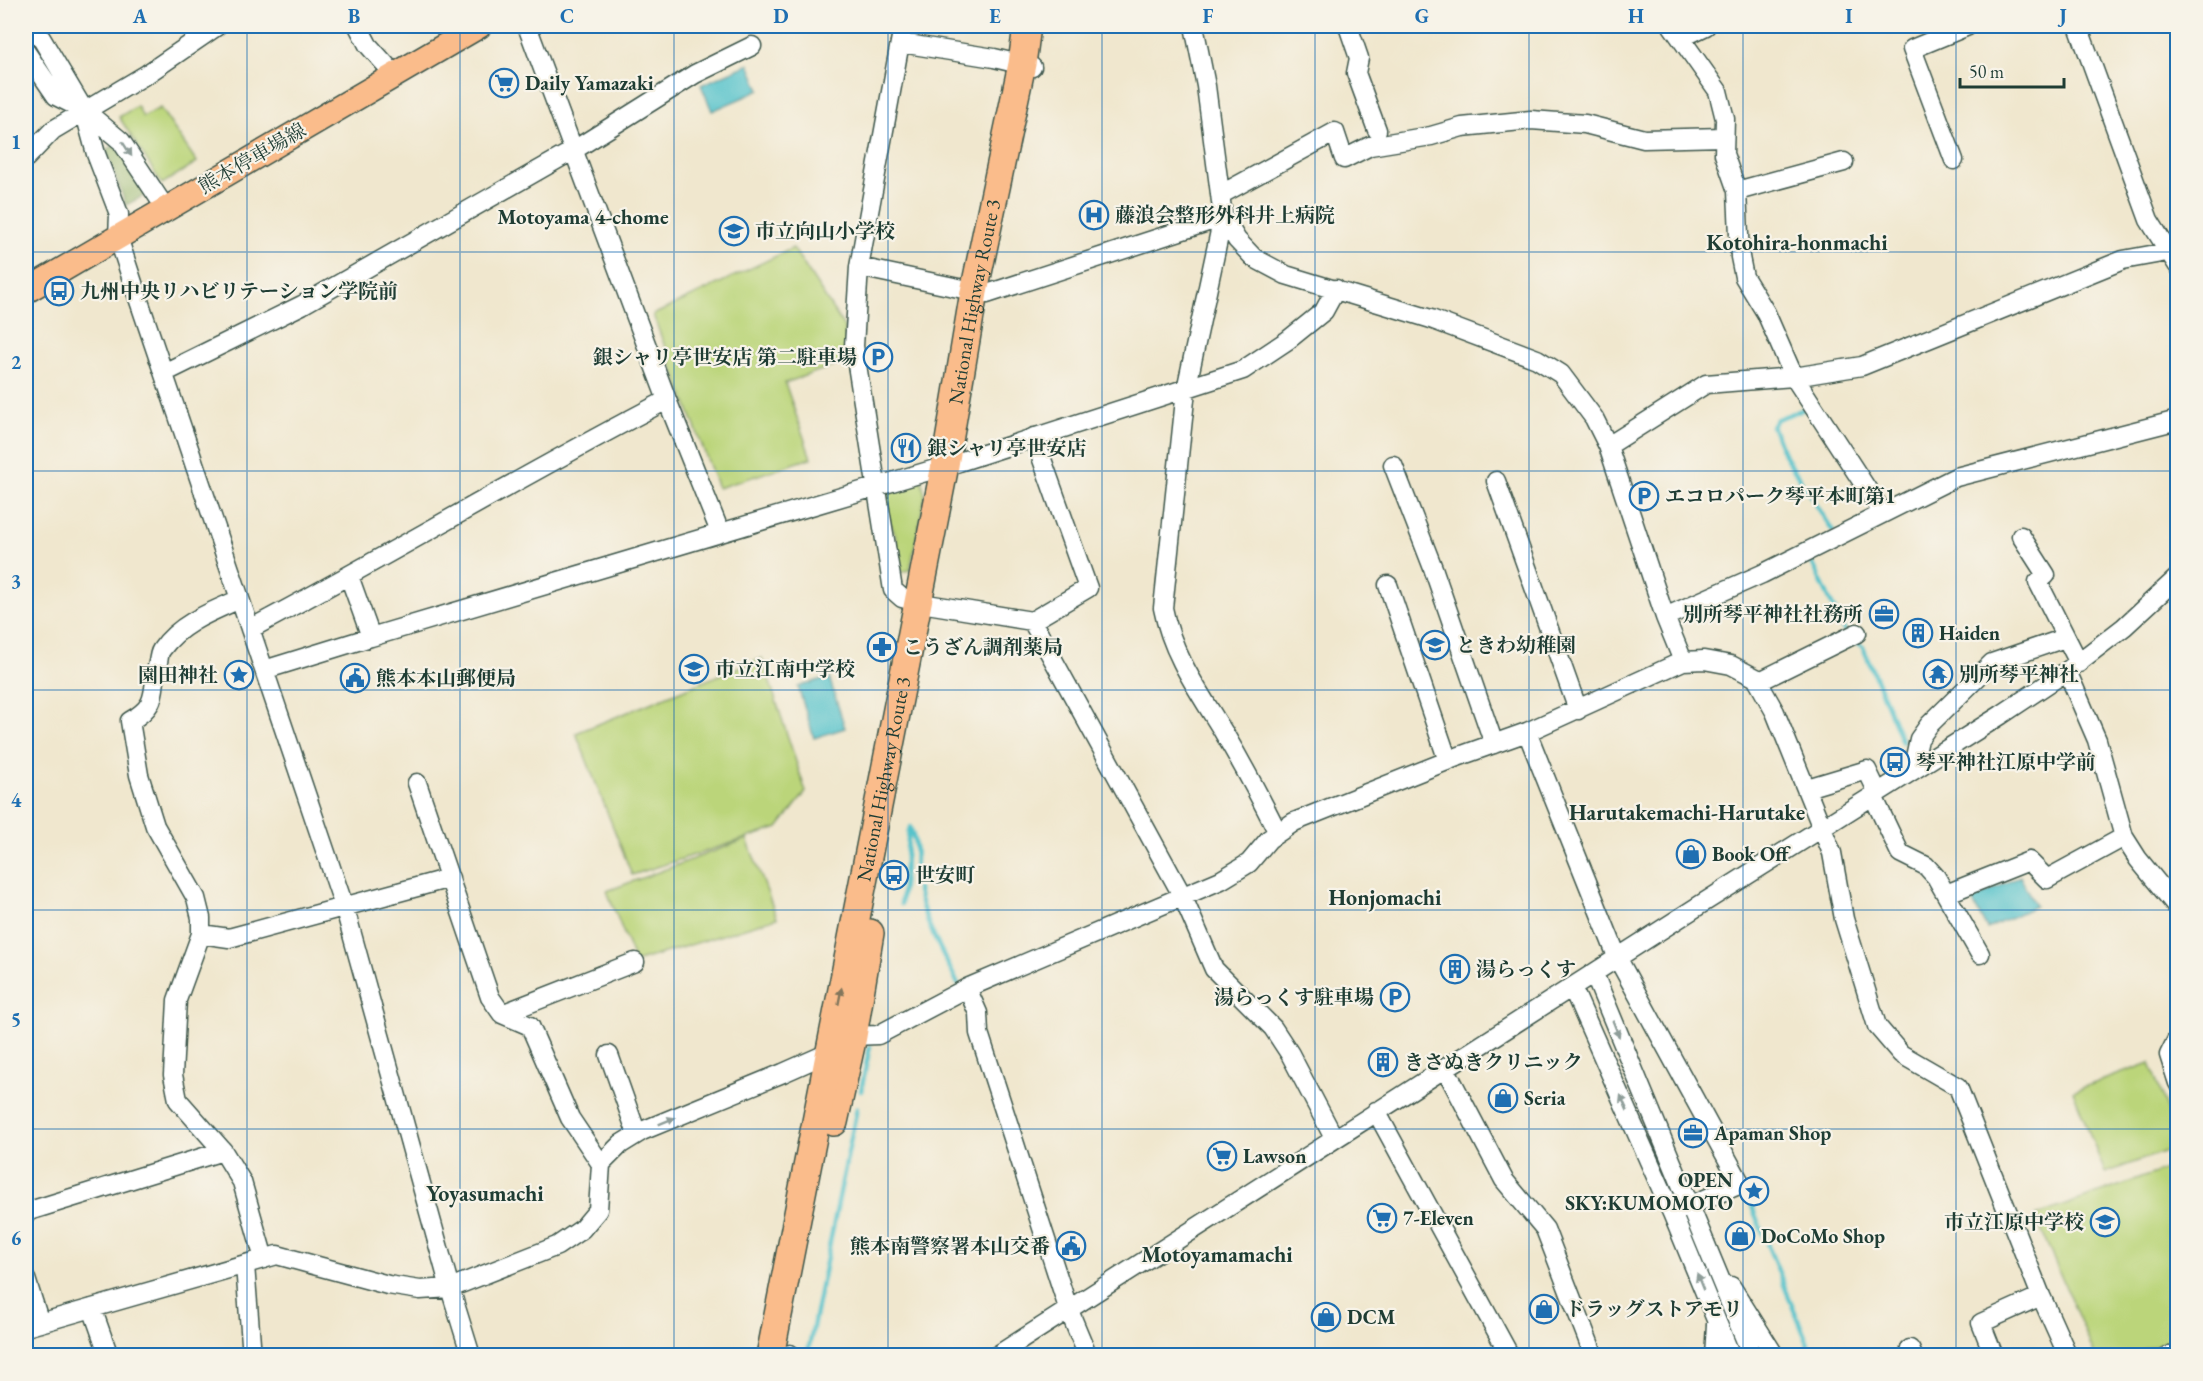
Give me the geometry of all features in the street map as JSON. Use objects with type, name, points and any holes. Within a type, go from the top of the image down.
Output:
[{"type":"highway","name":"National Highway Route 3","points":[[1027,26],[1027,66]]},
{"type":"highway","name":"National Highway Route 3","points":[[785,1355],[806,1188],[828,1053],[952,464],[981,293],[1027,66],[1041,26]]},
{"type":"highway","name":"National Highway Route 3","points":[[785,1355],[818,1190],[853,1036],[922,603]]},
{"type":"main road","name":"熊本停車場線","points":[[26,291],[479,26]]},
{"type":"street","points":[[34,26],[84,110],[96,154],[119,214],[118,237],[345,909],[471,1356]]},
{"type":"street","points":[[26,158],[53,130],[147,74],[217,26]]},
{"type":"street","points":[[358,26],[368,45],[395,75]]},
{"type":"street","points":[[527,26],[666,400],[720,532]]},
{"type":"street","points":[[1194,26],[1206,86],[1223,217],[1186,390],[1163,608],[1168,633],[1177,655],[1248,774],[1277,831]]},
{"type":"street","points":[[1348,26],[1359,58],[1356,74],[1377,130]]},
{"type":"street","points":[[1706,26],[1677,32],[1718,91],[1725,119],[1724,154],[1737,191],[1740,256],[1744,277],[1766,313],[1794,377],[1882,512]]},
{"type":"street","points":[[1608,446],[1706,384],[1794,377],[1862,366],[2123,260],[2172,259],[2150,220],[2078,26]]},
{"type":"street","points":[[1954,160],[1912,49],[1960,27]]},
{"type":"street","points":[[1027,66],[902,34],[859,267],[854,346],[893,590],[902,598],[1032,621],[1088,588],[1089,585],[1058,512],[1034,437]]},
{"type":"street","points":[[164,373],[302,304],[574,150],[695,74],[752,45]]},
{"type":"street","points":[[26,52],[56,96],[84,110],[121,141],[166,209]]},
{"type":"street","points":[[1220,195],[1335,132],[1344,159],[1370,146],[1431,136],[1462,127],[1531,120],[1585,124],[1644,139],[1724,137]]},
{"type":"street","points":[[1737,191],[1844,162]]},
{"type":"street","points":[[859,267],[981,293],[1223,217]]},
{"type":"street","points":[[1223,217],[1238,240],[1254,258],[1286,276],[1431,319],[1538,359],[1561,374],[1578,393],[1608,446],[1665,617],[1683,661]]},
{"type":"street","points":[[264,669],[952,464],[1243,370],[1288,340],[1324,311],[1336,289]]},
{"type":"street","points":[[250,629],[349,576],[562,454],[666,400]]},
{"type":"street","points":[[1665,617],[1762,574],[1956,477],[2178,420]]},
{"type":"street","points":[[1393,465],[1433,568],[1494,744]]},
{"type":"street","points":[[1496,481],[1578,710]]},
{"type":"street","points":[[2021,536],[2046,575],[2038,582],[2065,638],[2124,837],[2138,859],[2178,908]]},
{"type":"street","points":[[349,576],[371,637]]},
{"type":"street","points":[[996,1356],[2073,667],[2124,627],[2178,577]]},
{"type":"street","points":[[1388,585],[1448,761]]},
{"type":"street","points":[[240,598],[198,618],[160,650],[153,681],[153,701],[149,709],[130,721],[139,775],[155,826],[196,898],[201,934],[177,1000],[172,1075],[178,1100],[223,1151],[242,1182],[264,1258]]},
{"type":"street","points":[[1032,621],[1182,895],[1214,969],[1273,1028],[1290,1054],[1334,1138]]},
{"type":"street","points":[[1758,682],[1857,633]]},
{"type":"street","points":[[1912,771],[1920,739],[1929,725],[1992,663],[2065,638]]},
{"type":"street","points":[[26,1279],[33,1325],[277,1255],[388,1285],[420,1290],[450,1288],[557,1246],[582,1229],[598,1210],[602,1164],[621,1144],[637,1134],[828,1053],[853,1036],[878,1035],[967,988],[1221,880],[1249,863],[1277,831],[1311,814],[1527,732],[1683,661],[1704,660],[1731,665],[1758,682],[1776,712],[1832,853],[1844,920],[1877,1026],[1901,1054],[1958,1087],[2041,1296],[2068,1356]]},
{"type":"street","points":[[1527,732],[1618,959],[1741,1184],[1680,1209]]},
{"type":"street","points":[[1807,788],[1867,770],[1900,853],[1926,867],[1946,894],[1980,954]]},
{"type":"street","points":[[417,783],[490,997],[502,1014],[530,1026],[570,1118],[602,1164]]},
{"type":"street","points":[[1946,894],[2029,861],[2047,879],[2124,837]]},
{"type":"street","points":[[201,934],[229,938],[345,909],[450,878]]},
{"type":"street","points":[[502,1014],[635,962]]},
{"type":"street","points":[[1594,974],[1680,1209],[1716,1321],[1731,1356]]},
{"type":"street","points":[[1572,987],[1680,1209],[1773,1351]]},
{"type":"street","points":[[967,988],[978,1013],[979,1034],[1068,1308],[1088,1356]]},
{"type":"street","points":[[2178,1037],[2169,1055],[2178,1083]]},
{"type":"street","points":[[609,1055],[637,1134]]},
{"type":"street","points":[[1445,1068],[1504,1180],[1545,1229],[1594,1356]]},
{"type":"street","points":[[1376,1111],[1510,1356]]},
{"type":"street","points":[[26,1212],[223,1151]]},
{"type":"street","points":[[1704,1244],[1752,1356]]},
{"type":"street","points":[[244,1265],[252,1356]]},
{"type":"street","points":[[1994,1356],[1981,1323],[2041,1296]]},
{"type":"street","points":[[92,1308],[109,1356]]},
{"type":"street","points":[[1714,1356],[1716,1321]]},
{"type":"street","points":[[2168,1356],[2174,1353],[2175,1356]]},
{"type":"green space","points":[[137,106],[143,117],[160,108],[197,162],[162,184],[119,117]]},
{"type":"green space","points":[[117,144],[149,193],[126,205],[106,150]]},
{"type":"green space","points":[[793,248],[845,328],[847,361],[785,383],[811,458],[718,488],[653,315]]},
{"type":"green space","points":[[921,478],[925,495],[910,570],[902,572],[897,569],[893,552],[897,539],[887,515],[883,495],[888,489]]},
{"type":"green space","points":[[762,658],[806,792],[778,828],[632,875],[576,733]]},
{"type":"green space","points":[[747,839],[777,918],[635,962],[607,891]]},
{"type":"green space","points":[[2150,1063],[2177,1139],[2177,1147],[2105,1173],[2073,1091]]},
{"type":"green space","points":[[2177,1165],[2177,1345],[2168,1341],[2128,1355],[2095,1355],[2035,1216]]},
{"type":"water","points":[[749,64],[760,90],[712,111],[701,85]]},
{"type":"water","points":[[829,677],[845,728],[814,738],[798,687]]},
{"type":"water","points":[[2020,876],[2035,906],[1987,929],[1972,900]]},
{"type":"waterway","points":[[1807,408],[1777,419],[1772,426],[1785,456],[1833,531]]},
{"type":"waterway","points":[[1809,556],[1845,632]]},
{"type":"waterway","points":[[1853,640],[1863,647],[1902,742]]},
{"type":"waterway","points":[[910,827],[916,853],[916,878],[922,906],[932,933],[958,984]]},
{"type":"waterway","points":[[901,904],[909,830]]},
{"type":"waterway","points":[[861,1091],[870,1046]]},
{"type":"waterway","points":[[808,1352],[857,1108]]},
{"type":"waterway","points":[[1750,1202],[1813,1356]]},
{"type":"place","name":"Daily Yamazaki","points":[[504,83]]},
{"type":"place","name":"藤浪会整形外科井上病院","points":[[1094,215]]},
{"type":"place","name":"市立向山小学校","points":[[734,231]]},
{"type":"place","name":"九州中央リハビリテーション学院前","points":[[59,291]]},
{"type":"place","name":"銀シャリ亭世安店 第二駐車場","points":[[878,357]]},
{"type":"place","name":"銀シャリ亭世安店","points":[[906,448]]},
{"type":"place","name":"エコロパーク琴平本町第1","points":[[1644,496]]},
{"type":"place","name":"別所琴平神社社務所","points":[[1884,614]]},
{"type":"place","name":"Haiden","points":[[1918,633]]},
{"type":"place","name":"ときわ幼稚園","points":[[1435,645]]},
{"type":"place","name":"こうざん調剤薬局","points":[[882,647]]},
{"type":"place","name":"市立江南中学校","points":[[694,669]]},
{"type":"place","name":"別所琴平神社","points":[[1938,674]]},
{"type":"place","name":"園田神社","points":[[239,675]]},
{"type":"place","name":"熊本本山郵便局","points":[[355,678]]},
{"type":"place","name":"琴平神社江原中学前","points":[[1895,762]]},
{"type":"place","name":"Book Off","points":[[1691,854]]},
{"type":"place","name":"世安町","points":[[894,875]]},
{"type":"place","name":"湯らっくす","points":[[1455,969]]},
{"type":"place","name":"湯らっくす駐車場","points":[[1395,997]]},
{"type":"place","name":"きさぬきクリニック","points":[[1383,1062]]},
{"type":"place","name":"Seria","points":[[1503,1098]]},
{"type":"place","name":"Apaman Shop","points":[[1693,1133]]},
{"type":"place","name":"Lawson","points":[[1222,1156]]},
{"type":"place","name":"OPEN SKY:KUMOMOTO","points":[[1754,1191]]},
{"type":"place","name":"7-Eleven","points":[[1382,1218]]},
{"type":"place","name":"市立江原中学校","points":[[2105,1222]]},
{"type":"place","name":"DoCoMo Shop","points":[[1740,1236]]},
{"type":"place","name":"熊本南警察署本山交番","points":[[1071,1246]]},
{"type":"place","name":"ドラッグストアモリ","points":[[1544,1309]]},
{"type":"place","name":"DCM","points":[[1326,1317]]},
{"type":"district","name":"Motoyama 4-chome","points":[[583,217]]},
{"type":"district","name":"Kotohira-honmachi","points":[[1797,242]]},
{"type":"district","name":"Harutakemachi-Harutake","points":[[1687,812]]},
{"type":"district","name":"Honjomachi","points":[[1385,897]]},
{"type":"district","name":"Yoyasumachi","points":[[485,1193]]},
{"type":"district","name":"Motoyamamachi","points":[[1217,1254]]}]
